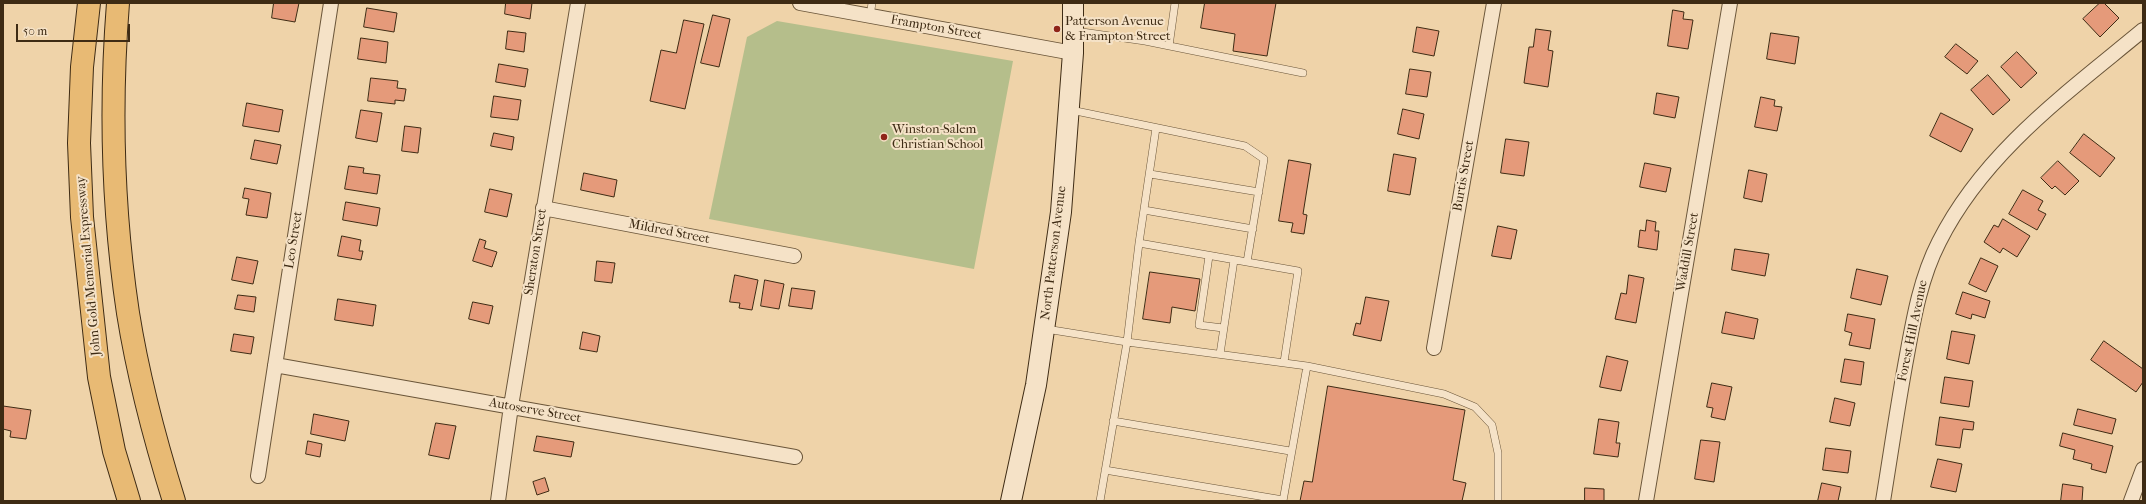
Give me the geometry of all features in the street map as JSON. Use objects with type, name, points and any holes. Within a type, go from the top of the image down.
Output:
[{"type":"highway","name":"John Gold Memorial Expressway","points":[[89,3],[81,75],[79,143],[82,216],[99,377],[114,452],[129,501]]},
{"type":"highway","points":[[118,3],[114,53],[115,185],[128,314],[156,443],[174,501]]},
{"type":"main road","name":"North Patterson Avenue","points":[[1011,501],[1036,385],[1061,212],[1073,53],[1073,3]]},
{"type":"street","name":"Leo Street","points":[[258,476],[331,3]]},
{"type":"street","name":"Sheraton Street","points":[[498,501],[511,406],[578,3]]},
{"type":"street","name":"Frampton Street","points":[[800,3],[871,9],[1073,53]]},
{"type":"street","name":"Burtis Street","points":[[1434,348],[1494,3]]},
{"type":"street","name":"Waddill Street","points":[[1646,501],[1730,3]]},
{"type":"street","name":"Forest Hill Avenue","points":[[1883,501],[1898,403],[1914,314],[1926,274],[1939,242],[1959,206],[2002,152],[2042,114],[2143,30]]},
{"type":"street","name":"Mildred Street","points":[[544,208],[794,256]]},
{"type":"street","name":"Autoserve Street","points":[[275,365],[795,457]]},
{"type":"street","points":[[2132,501],[2143,469]]},
{"type":"lane","points":[[1169,46],[1175,3]]},
{"type":"lane","points":[[1073,30],[1169,46],[1303,72]]},
{"type":"lane","points":[[1069,109],[1245,146],[1264,159],[1247,262]]},
{"type":"lane","points":[[1100,501],[1127,342],[1139,243],[1156,128]]},
{"type":"lane","points":[[1150,174],[1259,192]]},
{"type":"lane","points":[[1144,210],[1253,228]]},
{"type":"lane","points":[[1139,243],[1298,271],[1284,362]]},
{"type":"lane","points":[[1210,256],[1199,325],[1224,328]]},
{"type":"lane","points":[[1220,354],[1234,260]]},
{"type":"lane","points":[[1044,328],[1127,342],[1284,362],[1444,394],[1475,407],[1492,425],[1498,453],[1498,501]]},
{"type":"lane","points":[[1105,470],[1283,500],[1290,451],[1307,366]]},
{"type":"lane","points":[[1113,421],[1290,451]]},
{"type":"green space","name":"Winston-Salem Christian School","points":[[777,21],[1013,61],[974,269],[709,219],[747,37]]},
{"type":"building","points":[[274,3],[299,3],[295,22],[272,18]]},
{"type":"building","points":[[506,3],[532,3],[530,19],[505,14]]},
{"type":"building","points":[[1205,3],[1276,3],[1267,56],[1233,51],[1235,34],[1201,28]]},
{"type":"building","points":[[2100,3],[2104,3],[2119,18],[2100,37],[2083,19]]},
{"type":"building","points":[[367,8],[397,13],[394,32],[364,27]]},
{"type":"building","points":[[1673,10],[1684,12],[1683,19],[1693,20],[1688,49],[1668,46]]},
{"type":"building","points":[[713,15],[730,19],[719,67],[701,63]]},
{"type":"building","points":[[684,20],[704,24],[685,109],[650,101],[661,50],[676,53]]},
{"type":"building","points":[[1417,27],[1439,31],[1434,56],[1413,52]]},
{"type":"building","points":[[1536,29],[1551,31],[1548,50],[1553,51],[1548,87],[1524,83],[1529,47],[1533,47]]},
{"type":"building","points":[[508,31],[526,33],[524,52],[506,49]]},
{"type":"building","points":[[1771,33],[1799,37],[1795,64],[1767,59]]},
{"type":"building","points":[[361,38],[388,42],[386,63],[358,59]]},
{"type":"building","points":[[1956,44],[1978,61],[1967,74],[1945,57]]},
{"type":"building","points":[[2017,52],[2037,73],[2021,88],[2001,67]]},
{"type":"building","points":[[499,64],[528,69],[525,87],[496,82]]},
{"type":"building","points":[[1410,69],[1431,72],[1427,97],[1406,94]]},
{"type":"building","points":[[1988,75],[2010,100],[1993,115],[1971,90]]},
{"type":"building","points":[[371,78],[398,81],[397,88],[406,89],[404,101],[395,100],[395,104],[368,101]]},
{"type":"building","points":[[1657,93],[1679,97],[1675,118],[1654,114]]},
{"type":"building","points":[[494,96],[521,100],[518,120],[491,117]]},
{"type":"building","points":[[1761,97],[1775,100],[1774,106],[1782,107],[1777,131],[1755,127]]},
{"type":"building","points":[[247,103],[283,110],[279,132],[243,126]]},
{"type":"building","points":[[1403,109],[1424,114],[1419,139],[1398,134]]},
{"type":"building","points":[[361,110],[382,113],[377,142],[356,138]]},
{"type":"building","points":[[1941,113],[1973,129],[1961,152],[1930,136]]},
{"type":"building","points":[[405,126],[421,128],[418,153],[402,151]]},
{"type":"building","points":[[494,133],[514,137],[512,150],[491,146]]},
{"type":"building","points":[[2084,134],[2115,158],[2100,177],[2070,153]]},
{"type":"building","points":[[1506,139],[1529,142],[1524,176],[1501,173]]},
{"type":"building","points":[[255,140],[281,145],[277,164],[251,159]]},
{"type":"building","points":[[1394,154],[1416,158],[1410,195],[1388,191]]},
{"type":"building","points":[[1289,160],[1311,164],[1303,214],[1307,215],[1304,234],[1291,232],[1293,223],[1279,221]]},
{"type":"building","points":[[2058,161],[2079,181],[2065,195],[2055,186],[2052,189],[2041,178]]},
{"type":"building","points":[[1645,163],[1671,168],[1666,192],[1640,187]]},
{"type":"building","points":[[349,166],[364,168],[363,173],[380,175],[377,194],[345,189]]},
{"type":"building","points":[[1749,170],[1767,174],[1762,202],[1744,198]]},
{"type":"building","points":[[584,173],[617,180],[614,197],[581,190]]},
{"type":"building","points":[[245,188],[271,193],[267,218],[246,215],[249,199],[243,198]]},
{"type":"building","points":[[490,189],[512,194],[507,217],[485,212]]},
{"type":"building","points":[[2023,190],[2043,201],[2038,210],[2046,214],[2037,230],[2009,214]]},
{"type":"building","points":[[346,202],[380,208],[377,226],[343,220]]},
{"type":"building","points":[[2003,219],[2030,236],[2017,257],[2003,248],[2000,253],[1984,242],[1994,225],[1998,227]]},
{"type":"building","points":[[1647,220],[1656,222],[1655,231],[1659,231],[1657,250],[1638,247],[1640,230],[1645,231]]},
{"type":"building","points":[[1498,226],[1517,230],[1511,259],[1492,256]]},
{"type":"building","points":[[342,236],[361,240],[359,251],[363,251],[361,260],[338,256]]},
{"type":"building","points":[[480,239],[486,241],[484,248],[497,252],[492,267],[473,261]]},
{"type":"building","points":[[1735,249],[1769,254],[1765,276],[1732,270]]},
{"type":"building","points":[[237,257],[258,261],[253,284],[232,280]]},
{"type":"building","points":[[1981,258],[1998,266],[1986,292],[1969,284]]},
{"type":"building","points":[[597,261],[615,263],[612,283],[595,281]]},
{"type":"building","points":[[1857,269],[1888,276],[1881,305],[1851,298]]},
{"type":"building","points":[[1150,272],[1200,279],[1195,311],[1172,307],[1170,323],[1143,319]]},
{"type":"building","points":[[735,275],[758,280],[752,310],[739,308],[740,303],[730,302]]},
{"type":"building","points":[[1629,275],[1644,278],[1636,323],[1615,319],[1621,293],[1626,294]]},
{"type":"building","points":[[765,280],[784,284],[779,309],[761,306]]},
{"type":"building","points":[[792,288],[815,291],[812,309],[789,306]]},
{"type":"building","points":[[1963,292],[1990,301],[1985,318],[1972,314],[1971,319],[1956,314]]},
{"type":"building","points":[[238,295],[256,297],[254,312],[235,309]]},
{"type":"building","points":[[1366,297],[1389,301],[1381,341],[1353,335],[1356,323],[1360,324]]},
{"type":"building","points":[[338,299],[376,305],[373,326],[335,320]]},
{"type":"building","points":[[473,302],[493,306],[489,324],[469,319]]},
{"type":"building","points":[[1726,312],[1758,319],[1754,339],[1722,333]]},
{"type":"building","points":[[1848,314],[1875,319],[1870,349],[1849,345],[1852,333],[1845,331]]},
{"type":"building","points":[[1952,331],[1975,335],[1969,364],[1947,359]]},
{"type":"building","points":[[583,332],[600,336],[597,352],[580,349]]},
{"type":"building","points":[[234,334],[254,337],[251,354],[231,351]]},
{"type":"building","points":[[2104,341],[2143,369],[2143,382],[2136,392],[2091,360]]},
{"type":"building","points":[[1607,356],[1628,361],[1621,391],[1600,387]]},
{"type":"building","points":[[1845,359],[1864,362],[1861,385],[1841,382]]},
{"type":"building","points":[[1945,377],[1973,381],[1969,407],[1941,403]]},
{"type":"building","points":[[1712,383],[1732,387],[1725,420],[1711,417],[1713,408],[1707,407]]},
{"type":"building","points":[[1328,386],[1465,410],[1453,480],[1466,483],[1462,501],[1300,501],[1304,481],[1312,482]]},
{"type":"building","points":[[1835,398],[1855,403],[1850,426],[1830,422]]},
{"type":"building","points":[[3,406],[31,410],[26,439],[10,437],[11,431],[3,429]]},
{"type":"building","points":[[2078,409],[2116,419],[2112,434],[2074,425]]},
{"type":"building","points":[[314,414],[349,421],[345,441],[311,434]]},
{"type":"building","points":[[1940,417],[1974,422],[1973,430],[1963,429],[1960,448],[1936,445]]},
{"type":"building","points":[[1599,419],[1619,422],[1616,443],[1620,443],[1618,457],[1594,454]]},
{"type":"building","points":[[436,423],[456,426],[449,459],[429,455]]},
{"type":"building","points":[[2063,433],[2113,446],[2106,473],[2091,469],[2092,464],[2073,459],[2075,450],[2060,446]]},
{"type":"building","points":[[537,436],[574,442],[571,457],[534,451]]},
{"type":"building","points":[[1701,440],[1720,442],[1714,482],[1695,479]]},
{"type":"building","points":[[308,441],[322,444],[320,457],[306,454]]},
{"type":"building","points":[[1826,448],[1851,451],[1848,473],[1823,470]]},
{"type":"building","points":[[1938,459],[1962,464],[1956,492],[1931,487]]},
{"type":"building","points":[[545,478],[549,491],[537,495],[533,482]]},
{"type":"building","points":[[1822,483],[1841,487],[1838,501],[1818,501]]},
{"type":"building","points":[[2063,484],[2083,487],[2082,501],[2061,501]]},
{"type":"building","points":[[1585,488],[1604,489],[1604,501],[1585,501]]},
{"type":"place","name":"Patterson Avenue & Frampton Street","points":[[1057,29]]},
{"type":"place","name":"Winston-Salem Christian School","points":[[884,137]]}]
